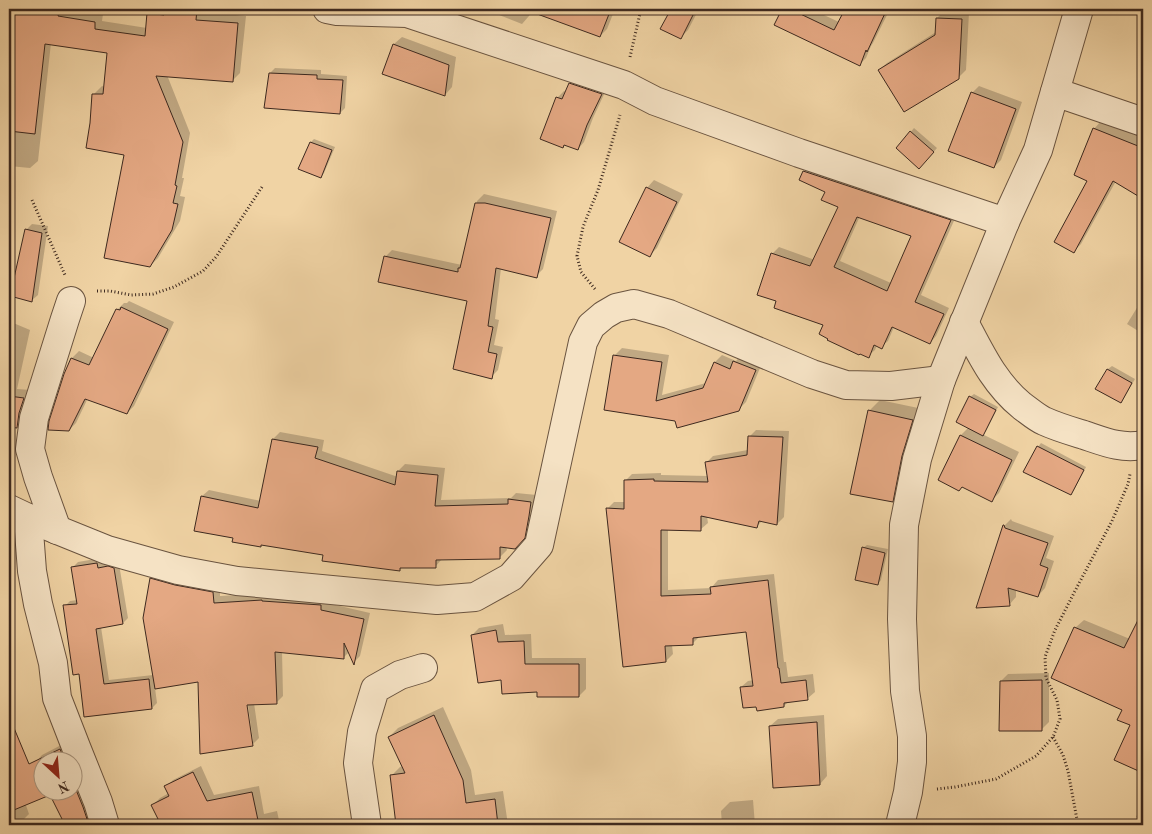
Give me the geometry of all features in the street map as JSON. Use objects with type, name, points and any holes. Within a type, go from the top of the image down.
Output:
[{"type":"street","points":[[327,9],[406,13],[626,86],[655,101],[799,153],[1005,222]]},
{"type":"street","points":[[900,825],[908,792],[912,762],[912,736],[905,690],[902,619],[904,525],[916,459],[941,380],[1005,222],[1038,150],[1079,9]]},
{"type":"street","points":[[1055,92],[1143,122]]},
{"type":"street","points":[[57,530],[30,449],[34,418],[64,319],[73,300]]},
{"type":"street","points":[[19,514],[107,550],[178,570],[237,581],[437,600],[475,597],[511,577],[539,545],[583,342],[591,326],[616,308],[634,304],[669,314],[812,374],[846,384],[891,386],[941,380]]},
{"type":"street","points":[[964,322],[986,364],[999,383],[1012,398],[1029,411],[1044,421],[1114,445],[1140,446]]},
{"type":"street","points":[[19,514],[53,663],[58,698],[106,825]]},
{"type":"street","points":[[367,825],[358,763],[362,732],[375,689],[400,675],[423,668]]},
{"type":"path","points":[[616,308],[592,286],[581,272],[577,256],[583,226],[598,190],[616,132],[641,9]]},
{"type":"path","points":[[32,200],[73,300],[85,292],[96,291],[110,291],[131,295],[153,294],[174,287],[204,271],[262,187]]},
{"type":"path","points":[[908,792],[996,780],[1036,756],[1053,738],[1060,719],[1057,700],[1046,678],[1045,657],[1055,630],[1112,521],[1128,484],[1140,446]]},
{"type":"path","points":[[1053,738],[1063,755],[1068,771],[1078,825]]},
{"type":"building","points":[[9,9],[60,9],[58,16],[95,22],[95,29],[145,36],[147,13],[164,15],[165,9],[197,9],[196,20],[238,23],[233,82],[156,76],[183,142],[173,203],[178,204],[172,230],[150,267],[104,258],[124,155],[86,148],[92,94],[103,94],[107,53],[45,44],[35,134],[9,131]]},
{"type":"building","points":[[530,9],[611,9],[600,37],[529,11]]},
{"type":"building","points":[[671,9],[696,9],[681,39],[660,29]]},
{"type":"building","points":[[782,9],[790,9],[834,30],[845,9],[887,9],[860,66],[774,25]]},
{"type":"building","points":[[936,18],[962,19],[959,79],[904,112],[878,70],[935,35]]},
{"type":"building","points":[[393,44],[449,65],[445,96],[382,74]]},
{"type":"building","points":[[269,73],[317,75],[317,79],[343,80],[340,114],[264,108]]},
{"type":"building","points":[[569,83],[602,94],[587,125],[578,150],[564,145],[563,148],[540,139],[556,97],[562,99]]},
{"type":"building","points":[[971,92],[1016,109],[994,168],[948,151]]},
{"type":"building","points":[[1093,128],[1143,148],[1143,199],[1113,181],[1074,253],[1054,242],[1087,181],[1074,175]]},
{"type":"building","points":[[910,131],[934,152],[919,169],[896,148]]},
{"type":"building","points":[[310,142],[332,150],[321,178],[298,169]]},
{"type":"building","points":[[803,171],[951,220],[915,302],[944,314],[930,344],[892,327],[882,349],[874,345],[869,358],[827,340],[819,334],[823,325],[774,308],[776,301],[757,295],[771,253],[810,266],[838,207],[821,200],[825,192],[799,180]],"holes":[[[857,217],[911,236],[887,291],[834,267]]]},
{"type":"building","points":[[646,187],[677,202],[650,257],[619,242]]},
{"type":"building","points":[[475,203],[485,203],[551,218],[537,278],[496,268],[488,326],[493,327],[488,352],[497,354],[492,379],[453,369],[467,301],[378,282],[384,256],[458,272]]},
{"type":"building","points":[[25,229],[42,233],[32,302],[10,296]]},
{"type":"building","points":[[121,307],[168,329],[127,414],[85,399],[69,431],[48,430],[49,421],[64,374],[71,358],[89,365],[116,309],[120,310]]},
{"type":"building","points":[[613,355],[662,362],[656,401],[703,388],[714,362],[730,369],[733,361],[756,370],[739,411],[677,428],[675,421],[604,410]]},
{"type":"building","points":[[1107,369],[1132,383],[1121,403],[1095,389]]},
{"type":"building","points":[[9,396],[24,398],[17,428],[9,427]]},
{"type":"building","points":[[969,396],[996,410],[983,436],[956,422]]},
{"type":"building","points":[[868,410],[913,420],[902,456],[893,502],[850,494]]},
{"type":"building","points":[[960,435],[1012,460],[992,502],[962,487],[959,491],[938,480]]},
{"type":"building","points":[[748,436],[783,437],[777,525],[759,521],[757,528],[701,516],[701,531],[661,530],[661,596],[711,594],[710,587],[768,580],[781,683],[806,680],[808,700],[784,703],[784,707],[757,711],[756,707],[743,708],[740,687],[753,686],[746,632],[693,638],[693,645],[665,646],[666,662],[623,667],[606,508],[624,509],[624,480],[654,479],[654,481],[708,482],[705,462],[747,455]]},
{"type":"building","points":[[272,439],[318,447],[315,458],[395,485],[397,471],[438,475],[435,506],[508,504],[508,499],[531,502],[525,538],[515,549],[500,547],[500,559],[436,560],[436,568],[400,568],[400,571],[322,561],[323,555],[232,542],[233,538],[194,531],[201,496],[258,508]]},
{"type":"building","points":[[1037,446],[1084,470],[1071,495],[1023,472]]},
{"type":"building","points":[[1003,525],[1005,528],[1048,543],[1040,565],[1048,568],[1038,597],[1008,588],[1010,606],[976,608]]},
{"type":"building","points":[[862,547],[885,553],[878,585],[855,580]]},
{"type":"building","points":[[97,563],[98,568],[108,566],[114,568],[123,624],[96,629],[104,684],[149,679],[152,709],[84,717],[79,674],[73,675],[63,605],[77,604],[71,567]]},
{"type":"building","points":[[150,578],[213,592],[214,603],[262,600],[321,605],[321,610],[364,619],[354,665],[344,643],[344,659],[275,652],[277,704],[247,705],[253,746],[200,754],[198,682],[155,689],[143,618]]},
{"type":"building","points":[[1143,610],[1143,773],[1114,760],[1130,725],[1117,720],[1122,710],[1051,678],[1074,627],[1124,648]]},
{"type":"building","points":[[496,630],[498,642],[524,641],[525,664],[579,664],[579,697],[537,697],[537,692],[502,694],[501,680],[478,683],[471,635]]},
{"type":"building","points":[[1042,680],[1042,731],[999,731],[1000,681]]},
{"type":"building","points":[[434,715],[463,780],[466,803],[495,799],[498,825],[396,825],[390,775],[405,773],[388,737]]},
{"type":"building","points":[[9,716],[29,764],[32,763],[33,802],[9,812]]},
{"type":"building","points":[[817,722],[820,785],[773,788],[769,726]]},
{"type":"building","points":[[193,772],[207,801],[252,792],[259,825],[161,825],[151,805],[169,796],[164,786]]},
{"type":"building","points":[[54,802],[81,802],[89,825],[65,825]]}]
